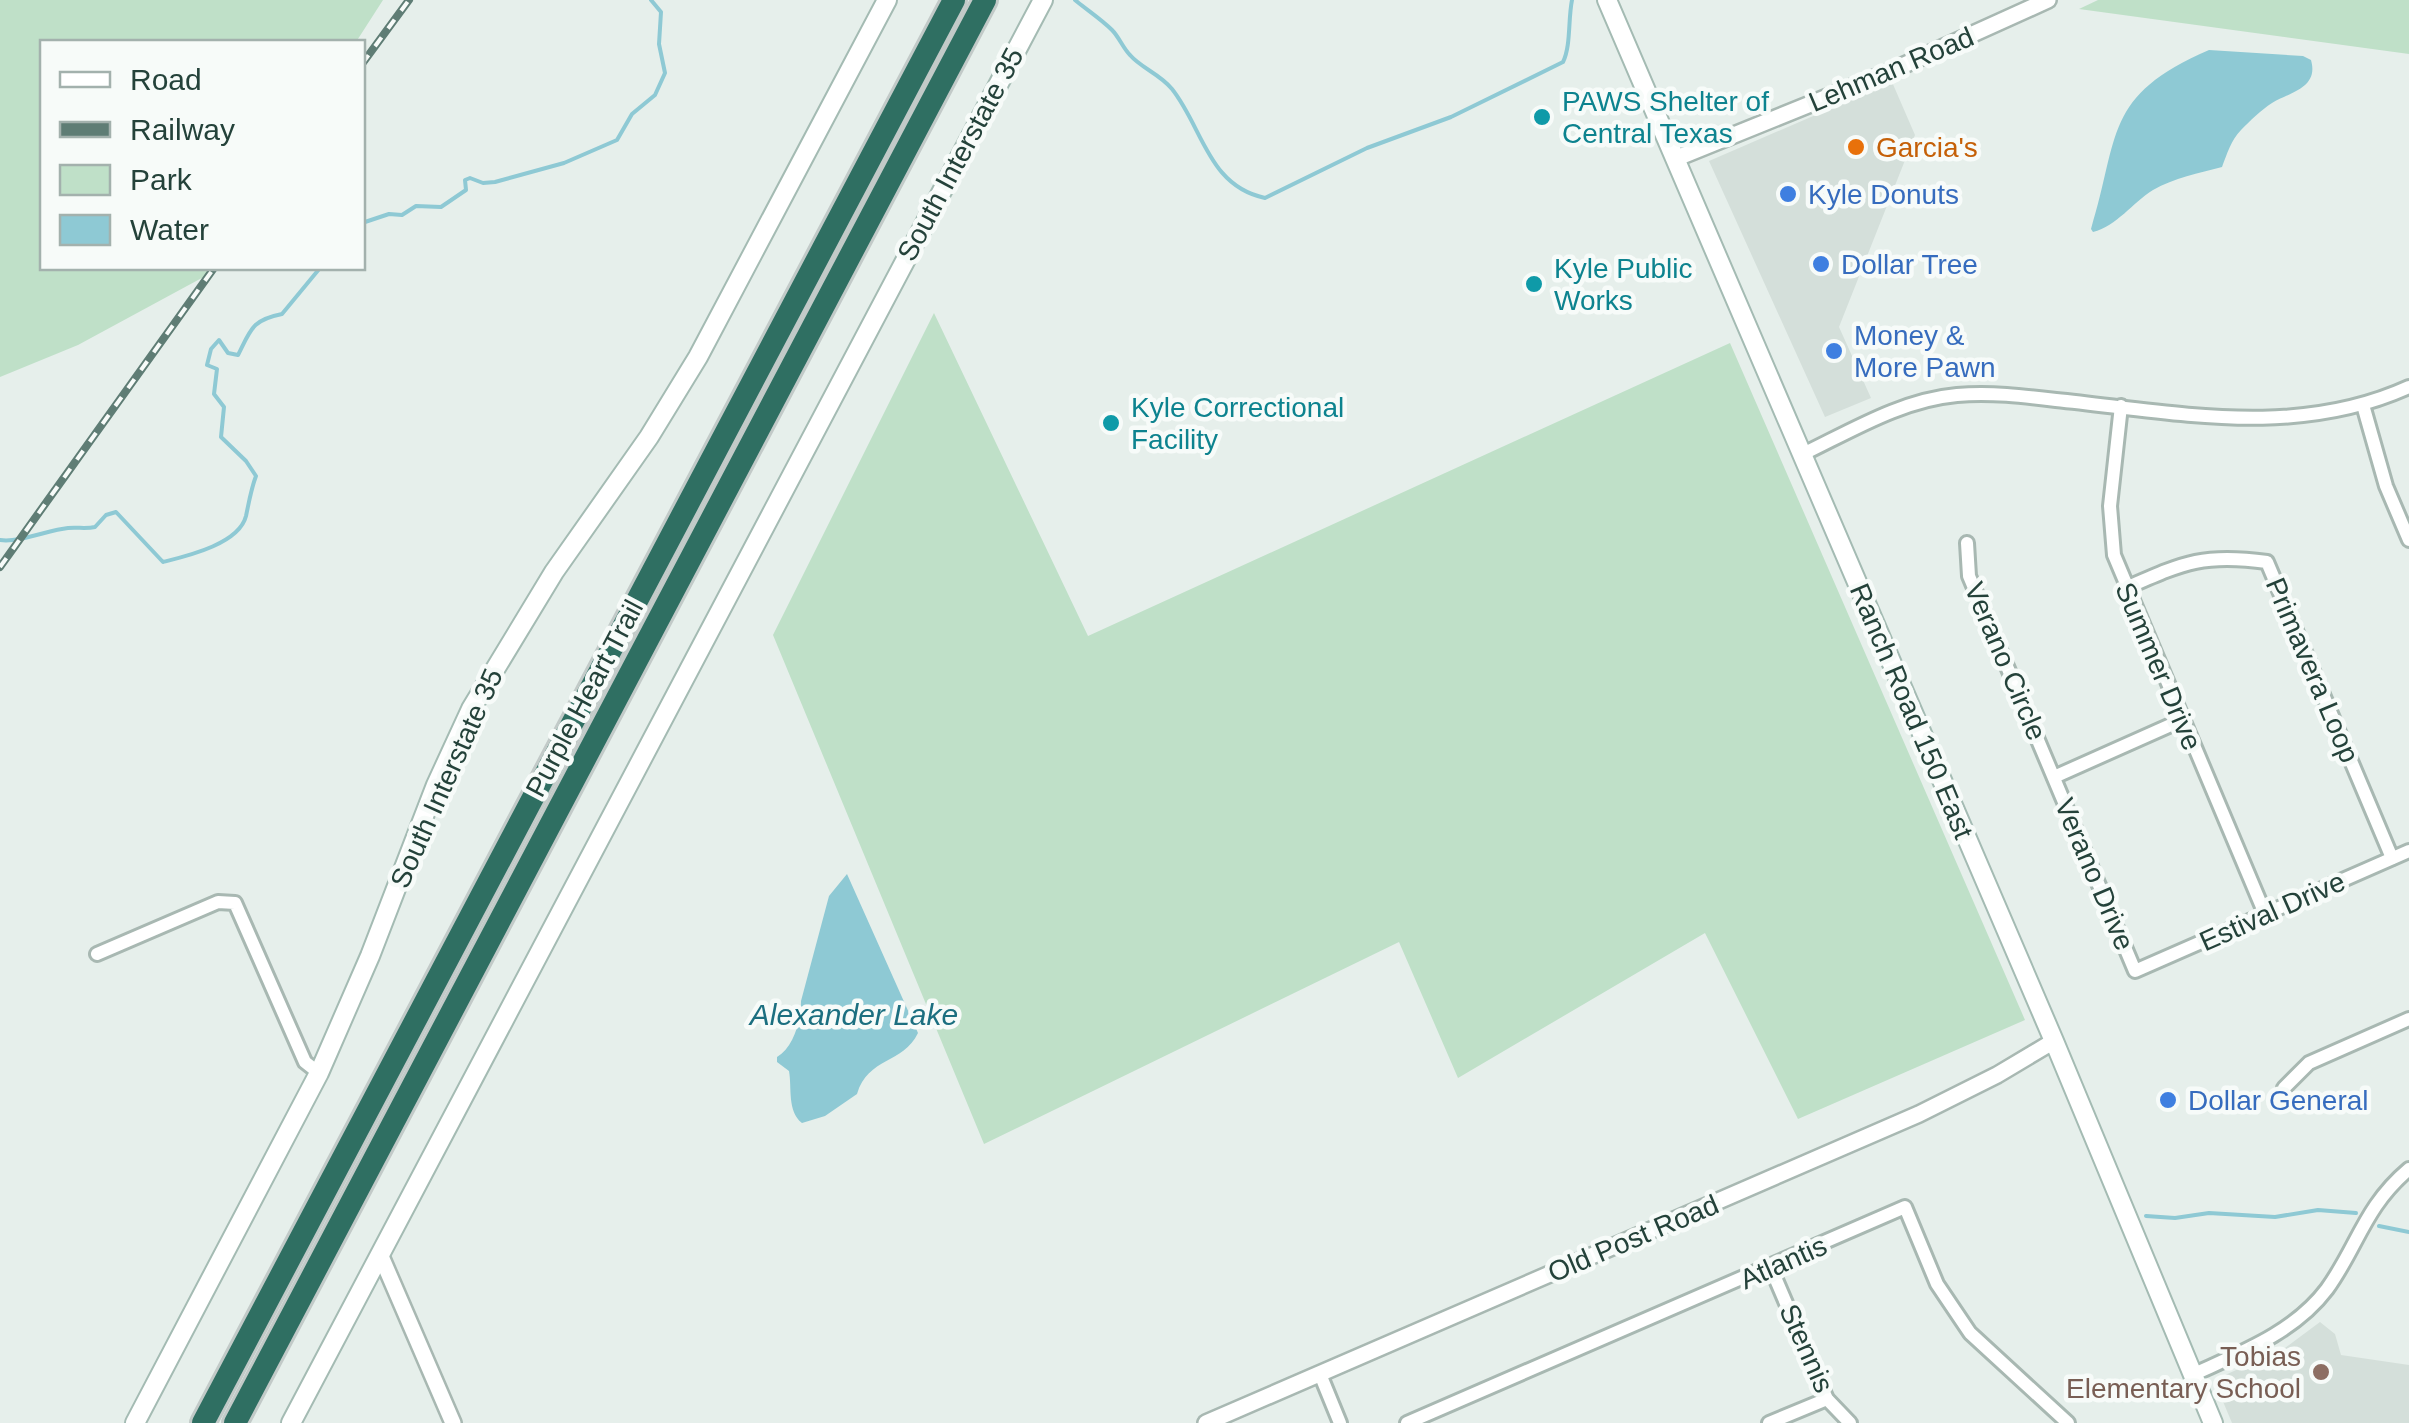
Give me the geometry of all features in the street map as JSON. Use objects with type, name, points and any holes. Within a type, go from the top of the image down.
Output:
[{"type":"highway","name":"Purple Heart Trail","points":[[204,1423],[954,0]]},
{"type":"highway","name":"Purple Heart Trail","points":[[235,1423],[985,0]]},
{"type":"main road","name":"South Interstate 35","points":[[135,1423],[319,1073],[370,956],[436,785],[471,709],[554,572],[650,437],[698,357],[887,0]]},
{"type":"main road","name":"South Interstate 35","points":[[290,1423],[1043,0]]},
{"type":"main road","name":"Ranch Road 150 East","points":[[1607,0],[2054,1041],[2213,1423]]},
{"type":"street","name":"Lehman Road","points":[[1676,158],[1882,75],[2048,0]]},
{"type":"street","points":[[1802,454],[1896,410],[1939,397],[2003,394],[2258,420],[2311,416],[2362,405],[2409,387]]},
{"type":"street","points":[[2362,405],[2386,486],[2409,540]]},
{"type":"street","name":"Summer Drive","points":[[2121,406],[2110,525],[2114,555],[2265,914]]},
{"type":"street","name":"Verano Circle","points":[[1967,543],[1970,576],[2054,777]]},
{"type":"street","name":"Primavera Loop","points":[[2126,588],[2200,558],[2267,562],[2392,858]]},
{"type":"street","points":[[2054,777],[2182,720]]},
{"type":"street","name":"Verano Drive","points":[[2054,777],[2135,971]]},
{"type":"street","name":"Estival Drive","points":[[2135,971],[2409,850]]},
{"type":"street","points":[[97,954],[218,902],[235,904],[305,1062],[319,1073]]},
{"type":"street","points":[[2284,1088],[2309,1063],[2409,1020]]},
{"type":"street","name":"Old Post Road","points":[[1206,1423],[1919,1114],[2054,1041]]},
{"type":"street","points":[[2192,1375],[2277,1334],[2316,1301],[2332,1282],[2372,1210],[2409,1169]]},
{"type":"street","name":"Atlantis","points":[[1407,1423],[1906,1207],[1937,1284],[1970,1332],[2068,1423]]},
{"type":"street","points":[[380,1254],[452,1423]]},
{"type":"street","name":"Stennis","points":[[1771,1268],[1826,1398],[1850,1423]]},
{"type":"street","points":[[1320,1374],[1340,1423]]},
{"type":"street","points":[[1769,1423],[1826,1398]]},
{"type":"shaded area","points":[[1892,82],[1915,135],[1839,327],[1871,398],[1825,417],[1709,161]]},
{"type":"shaded area","name":"Tobias Elementary School","points":[[2320,1322],[2335,1334],[2341,1355],[2409,1365],[2409,1423],[2232,1423],[2214,1380],[2285,1348]]},
{"type":"green space","points":[[0,0],[383,0],[357,40],[40,40],[40,270],[213,270],[78,345],[0,377]]},
{"type":"green space","points":[[2098,0],[2409,0],[2409,54],[2079,9]]},
{"type":"green space","points":[[934,313],[1088,636],[1730,343],[2025,1020],[1798,1119],[1705,933],[1458,1078],[1399,942],[984,1144],[773,635]]},
{"type":"water","points":[[2209,50],[2303,56],[2311,60],[2311,77],[2241,130],[2222,167],[2161,186],[2110,225],[2093,232],[2113,143],[2133,102],[2150,84]]},
{"type":"water","name":"Alexander Lake","points":[[847,874],[918,1033],[904,1050],[869,1073],[857,1094],[825,1116],[802,1123],[792,1106],[789,1071],[777,1062],[777,1057],[788,1047],[795,1032],[829,896]]},
{"type":"waterway","points":[[365,222],[389,214],[402,215],[416,206],[441,207],[466,190],[465,180],[470,178],[495,182],[564,163],[617,140],[632,114],[655,95],[665,73],[659,44],[661,12],[651,0]]},
{"type":"waterway","points":[[1075,0],[1112,30],[1134,60],[1172,89],[1219,169],[1246,191],[1265,198],[1367,148],[1451,117],[1563,62],[1572,0]]},
{"type":"waterway","points":[[0,540],[95,527],[106,515],[116,512],[163,562],[211,547],[233,534],[246,516],[256,476],[221,437],[224,407],[214,394],[217,369],[207,365],[211,349],[219,340],[228,353],[238,355],[254,327],[264,319],[282,314],[318,270]]},
{"type":"waterway","points":[[2146,1216],[2175,1218],[2209,1213],[2275,1217],[2318,1210],[2356,1213]]},
{"type":"waterway","points":[[2379,1226],[2409,1232]]},
{"type":"railway","points":[[365,60],[409,0]]},
{"type":"railway","points":[[0,567],[213,270]]},
{"type":"place","name":"PAWS Shelter of Central Texas","points":[[1542,117]]},
{"type":"place","name":"Garcia's","points":[[1856,147]]},
{"type":"place","name":"Kyle Donuts","points":[[1788,194]]},
{"type":"place","name":"Dollar Tree","points":[[1821,264]]},
{"type":"place","name":"Kyle Public Works","points":[[1534,284]]},
{"type":"place","name":"Money & More Pawn","points":[[1834,351]]},
{"type":"place","name":"Kyle Correctional Facility","points":[[1111,423]]},
{"type":"place","name":"Dollar General","points":[[2168,1100]]},
{"type":"place","name":"Tobias Elementary School","points":[[2321,1372]]}]
